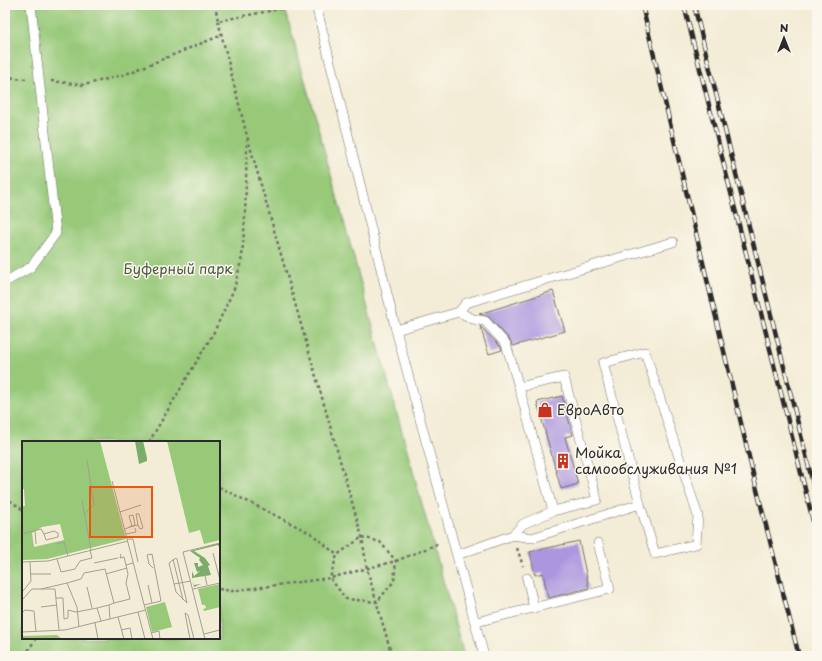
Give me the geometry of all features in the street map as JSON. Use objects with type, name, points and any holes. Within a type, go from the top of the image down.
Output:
[{"type":"lane","points":[[5,282],[31,267],[56,233],[31,5]]},
{"type":"lane","points":[[316,5],[396,330],[484,656]]},
{"type":"lane","points":[[396,330],[459,312],[466,303],[673,242]]},
{"type":"lane","points":[[459,312],[472,319],[485,321],[506,344],[553,511]]},
{"type":"lane","points":[[645,352],[698,516],[696,544],[654,554],[640,504],[603,363],[645,352]]},
{"type":"lane","points":[[457,555],[513,535],[523,524],[553,511],[596,500],[564,376],[519,387]]},
{"type":"lane","points":[[513,535],[532,538],[640,504]]},
{"type":"lane","points":[[476,622],[610,589],[598,543]]},
{"type":"lane","points":[[527,578],[534,608]]},
{"type":"path","points":[[215,5],[247,136],[362,537],[367,569],[392,656]]},
{"type":"path","points":[[218,21],[300,5]]},
{"type":"path","points":[[5,77],[84,85],[126,74],[222,35]]},
{"type":"path","points":[[150,441],[214,332],[234,289],[242,258],[245,218],[247,136]]},
{"type":"path","points":[[220,488],[312,534],[337,555]]},
{"type":"path","points":[[5,497],[22,509]]},
{"type":"path","points":[[513,535],[527,578]]},
{"type":"path","points":[[330,578],[337,555],[362,537]]},
{"type":"path","points":[[362,537],[380,542],[396,561],[394,582],[377,602]]},
{"type":"path","points":[[220,589],[232,591],[330,578],[396,561],[452,538]]},
{"type":"path","points":[[330,578],[346,599],[377,602]]},
{"type":"path","points":[[25,656],[35,639]]},
{"type":"green space","name":"Буферный парк","points":[[5,5],[284,5],[464,656],[5,656]]},
{"type":"building","points":[[553,291],[565,331],[513,346],[510,340],[489,317],[479,314]]},
{"type":"building","points":[[480,326],[501,347],[502,350],[489,354]]},
{"type":"building","name":"Мойка самообслуживания №1","points":[[562,396],[573,435],[565,437],[578,484],[561,489],[537,402]]},
{"type":"building","points":[[579,541],[589,588],[548,598],[543,573],[535,575],[530,552]]},
{"type":"railway","points":[[642,5],[754,478],[799,656]]},
{"type":"railway","points":[[684,5],[817,537]]},
{"type":"railway","points":[[694,5],[817,500]]},
{"type":"place","name":"ЕвроАвто","points":[[545,410]]},
{"type":"place","name":"Мойка самообслуживания №1","points":[[563,461]]}]
